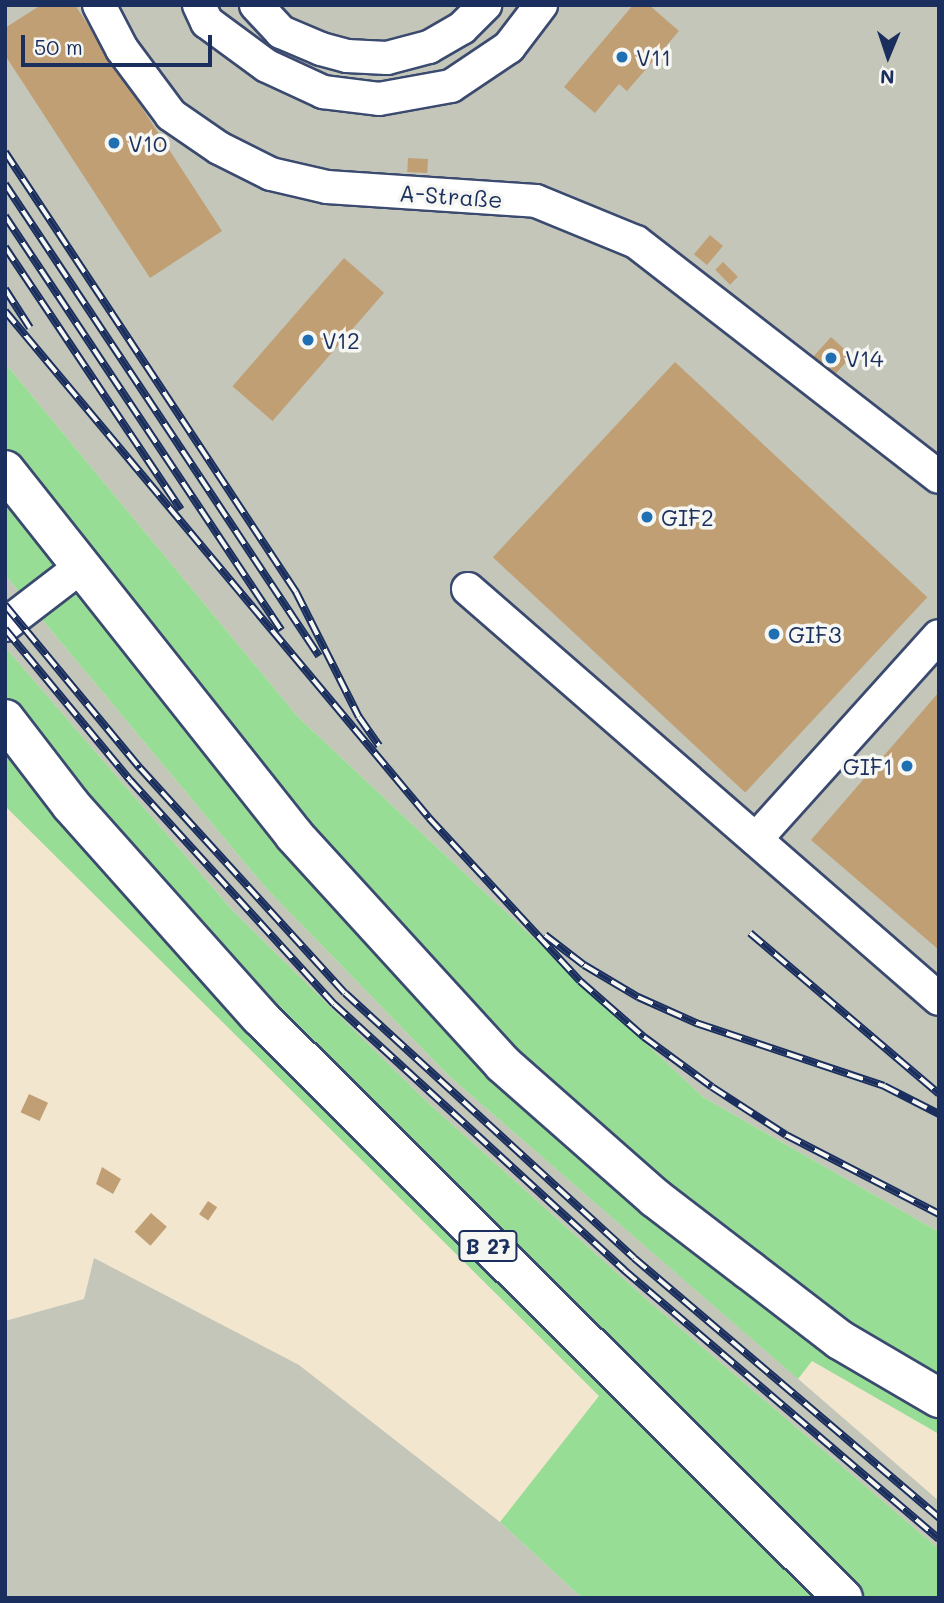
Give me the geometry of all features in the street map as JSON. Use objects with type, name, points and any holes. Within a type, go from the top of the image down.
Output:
[{"type":"main road","points":[[5,470],[294,835],[503,1064],[655,1198],[840,1340],[939,1398]]},
{"type":"main road","name":"B 27","points":[[5,719],[71,805],[260,1017],[843,1598]]},
{"type":"street","name":"A-Straße","points":[[99,5],[122,49],[171,115],[219,148],[271,174],[327,187],[536,201],[636,242],[939,477]]},
{"type":"street","points":[[199,5],[207,22],[267,66],[323,92],[379,99],[451,86],[509,47],[541,5]]},
{"type":"street","points":[[256,5],[281,32],[321,49],[347,56],[387,58],[429,47],[463,28],[485,5]]},
{"type":"street","points":[[5,625],[82,566]]},
{"type":"street","points":[[468,589],[939,999]]},
{"type":"street","points":[[757,839],[939,636]]},
{"type":"shaded area","points":[[5,5],[939,5],[939,1232],[703,1097],[298,717],[5,363]]},
{"type":"shaded area","points":[[5,575],[265,887],[449,1076],[939,1501],[939,1549],[646,1299],[425,1100],[234,912],[5,647]]},
{"type":"shaded area","points":[[94,1258],[299,1365],[500,1522],[582,1598],[5,1598],[5,1321],[84,1299]]},
{"type":"green space","points":[[5,363],[298,717],[703,1097],[939,1232],[939,1434],[812,1361],[798,1379],[449,1076],[265,887],[5,575]]},
{"type":"green space","points":[[5,647],[234,912],[425,1100],[646,1299],[939,1549],[939,1598],[582,1598],[500,1522],[599,1396],[5,806]]},
{"type":"building","name":"V10","points":[[41,5],[75,5],[222,231],[150,278],[5,55],[5,28]]},
{"type":"building","name":"V11","points":[[633,5],[649,5],[679,31],[627,91],[619,84],[595,113],[564,87]]},
{"type":"building","points":[[408,158],[428,159],[427,173],[407,172]]},
{"type":"building","points":[[710,235],[723,246],[707,265],[694,254]]},
{"type":"building","name":"V12","points":[[344,258],[384,293],[272,421],[232,386]]},
{"type":"building","points":[[723,262],[738,277],[730,285],[715,270]]},
{"type":"building","name":"V14","points":[[831,337],[852,356],[832,378],[811,359]]},
{"type":"building","points":[[675,362],[927,597],[745,793],[493,557]]},
{"type":"building","name":"GIF1","points":[[939,692],[939,950],[811,840]]},
{"type":"building","points":[[29,1094],[48,1103],[40,1121],[21,1112]]},
{"type":"building","points":[[102,1167],[121,1179],[113,1194],[96,1184]]},
{"type":"building","points":[[208,1201],[217,1207],[208,1220],[199,1214]]},
{"type":"building","points":[[151,1213],[167,1227],[150,1246],[135,1232]]},
{"type":"railway","points":[[5,152],[296,592],[359,717],[379,746]]},
{"type":"railway","points":[[5,184],[319,656]]},
{"type":"railway","points":[[5,216],[281,630]]},
{"type":"railway","points":[[5,247],[181,510]]},
{"type":"railway","points":[[5,289],[30,328]]},
{"type":"railway","points":[[5,311],[429,818],[580,981],[644,1037],[712,1087],[786,1135],[939,1214]]},
{"type":"railway","points":[[5,605],[140,768],[345,993],[634,1258],[939,1518]]},
{"type":"railway","points":[[5,629],[130,780],[334,1004],[624,1270],[939,1539]]},
{"type":"railway","points":[[750,933],[939,1094]]},
{"type":"railway","points":[[545,935],[584,965],[638,997],[696,1023],[884,1086],[939,1114]]},
{"type":"place","name":"V11","points":[[622,57]]},
{"type":"place","name":"V10","points":[[114,143]]},
{"type":"place","name":"V12","points":[[308,340]]},
{"type":"place","name":"V14","points":[[831,358]]},
{"type":"place","name":"GIF2","points":[[647,517]]},
{"type":"place","name":"GIF3","points":[[774,634]]},
{"type":"place","name":"GIF1","points":[[907,766]]}]
